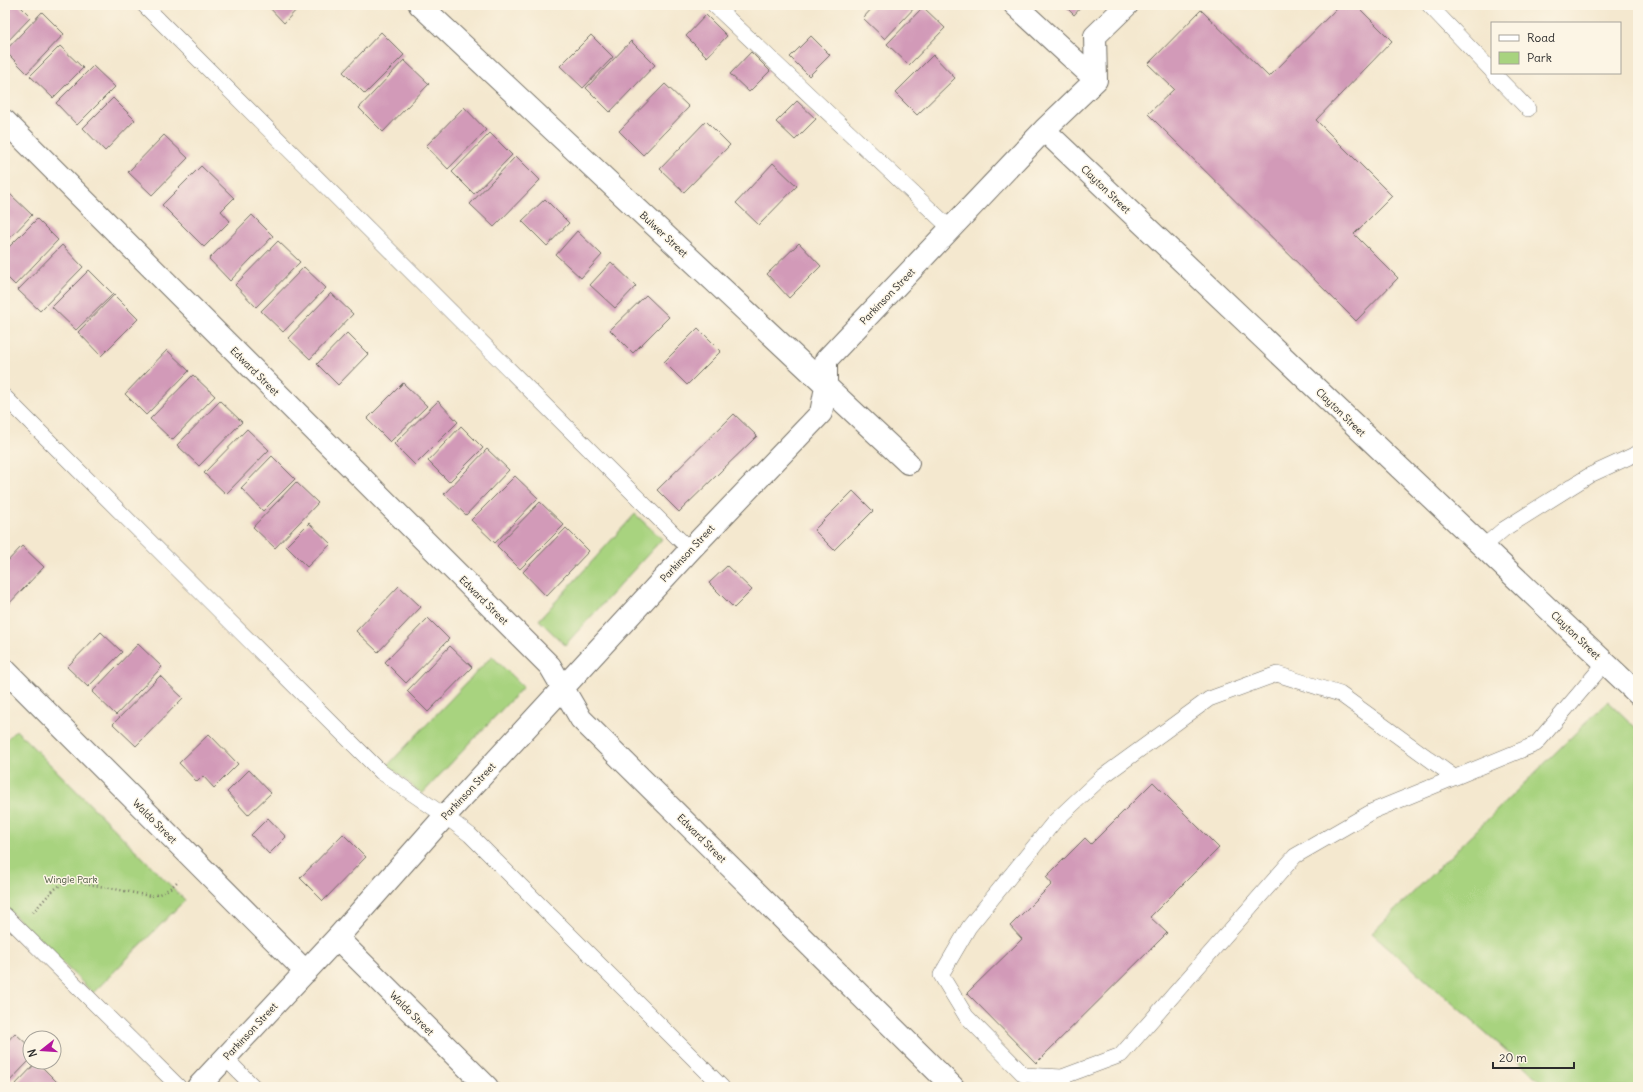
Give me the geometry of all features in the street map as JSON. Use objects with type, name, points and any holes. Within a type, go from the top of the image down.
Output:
[{"type":"street","name":"Bulwer Street","points":[[420,5],[908,463]]},
{"type":"street","points":[[1015,5],[1096,80]]},
{"type":"street","points":[[1096,80],[1095,36],[1127,5]]},
{"type":"street","name":"Parkinson Street","points":[[198,1087],[306,972],[445,816],[690,550],[820,413],[826,387],[826,360],[1044,130],[1096,80]]},
{"type":"street","name":"Edward Street","points":[[5,121],[550,666],[581,719],[953,1087]]},
{"type":"street","name":"Clayton Street","points":[[1044,130],[1638,694]]},
{"type":"street","name":"Waldo Street","points":[[5,670],[306,972]]},
{"type":"street","name":"Waldo Street","points":[[337,938],[487,1087]]},
{"type":"lane","points":[[144,5],[690,550]]},
{"type":"lane","points":[[714,5],[951,229]]},
{"type":"lane","points":[[1429,5],[1491,70]]},
{"type":"lane","points":[[1495,74],[1528,109]]},
{"type":"lane","points":[[5,397],[381,772],[470,835],[722,1087]]},
{"type":"lane","points":[[1483,546],[1504,529],[1590,475],[1638,453]]},
{"type":"lane","points":[[1454,778],[1340,694],[1277,674],[1209,699],[1102,777],[1054,822],[969,927],[941,975],[966,1016],[1024,1074],[1062,1077],[1121,1055],[1296,856],[1372,811],[1454,778],[1536,744],[1605,663]]},
{"type":"lane","points":[[5,915],[178,1087]]},
{"type":"lane","points":[[225,1058],[254,1087]]},
{"type":"path","points":[[18,928],[58,886],[69,882],[74,881],[150,896],[168,891],[197,863]]},
{"type":"green space","points":[[635,514],[662,539],[565,645],[539,620]]},
{"type":"green space","points":[[492,656],[523,687],[422,794],[388,765]]},
{"type":"green space","points":[[1608,701],[1638,730],[1638,1087],[1548,1087],[1372,933]]},
{"type":"green space","name":"Wingle Park","points":[[16,730],[185,900],[93,993],[5,906],[5,741]]},
{"type":"building","points":[[5,5],[19,5],[31,17],[5,44]]},
{"type":"building","points":[[267,5],[301,5],[284,23]]},
{"type":"building","points":[[875,5],[917,5],[885,39],[863,18]]},
{"type":"building","points":[[1064,5],[1083,5],[1074,15]]},
{"type":"building","points":[[1340,5],[1356,5],[1392,41],[1316,120],[1392,196],[1354,234],[1398,278],[1356,321],[1148,114],[1174,89],[1148,64],[1201,10],[1269,77]]},
{"type":"building","points":[[923,7],[945,28],[909,65],[887,44]]},
{"type":"building","points":[[42,12],[64,34],[27,73],[5,51]]},
{"type":"building","points":[[706,15],[727,36],[707,57],[686,36]]},
{"type":"building","points":[[381,32],[404,55],[365,94],[343,72]]},
{"type":"building","points":[[591,35],[613,57],[583,88],[560,66]]},
{"type":"building","points":[[811,36],[830,55],[809,76],[790,57]]},
{"type":"building","points":[[631,41],[655,65],[610,112],[586,88]]},
{"type":"building","points":[[60,46],[83,68],[53,98],[30,76]]},
{"type":"building","points":[[751,52],[770,71],[749,92],[730,74]]},
{"type":"building","points":[[933,55],[955,78],[917,115],[895,93]]},
{"type":"building","points":[[404,60],[429,84],[383,132],[359,108]]},
{"type":"building","points":[[93,66],[115,87],[77,125],[56,103]]},
{"type":"building","points":[[665,84],[689,107],[643,155],[619,131]]},
{"type":"building","points":[[113,98],[135,120],[105,151],[83,128]]},
{"type":"building","points":[[797,101],[816,119],[795,140],[776,122]]},
{"type":"building","points":[[464,107],[486,130],[448,169],[426,146]]},
{"type":"building","points":[[706,121],[730,145],[684,192],[660,169]]},
{"type":"building","points":[[490,133],[512,155],[474,194],[452,172]]},
{"type":"building","points":[[164,135],[188,158],[152,195],[128,172]]},
{"type":"building","points":[[516,156],[540,180],[494,227],[470,204]]},
{"type":"building","points":[[773,163],[797,186],[759,225],[736,203]]},
{"type":"building","points":[[201,166],[234,198],[221,211],[230,221],[204,247],[162,205]]},
{"type":"building","points":[[10,194],[32,215],[5,243],[5,199]]},
{"type":"building","points":[[545,199],[569,223],[547,246],[522,221]]},
{"type":"building","points":[[252,215],[273,236],[230,281],[209,259]]},
{"type":"building","points":[[37,219],[58,240],[15,285],[5,275],[5,251]]},
{"type":"building","points":[[577,231],[602,255],[581,278],[556,255]]},
{"type":"building","points":[[278,241],[300,262],[256,307],[235,285]]},
{"type":"building","points":[[799,243],[821,266],[789,298],[767,274]]},
{"type":"building","points":[[62,245],[83,267],[40,311],[18,290]]},
{"type":"building","points":[[611,262],[636,286],[615,308],[590,285]]},
{"type":"building","points":[[304,267],[326,288],[283,332],[261,311]]},
{"type":"building","points":[[89,270],[113,294],[76,330],[52,307]]},
{"type":"building","points":[[331,293],[353,314],[310,359],[288,338]]},
{"type":"building","points":[[114,295],[138,319],[101,356],[78,332]]},
{"type":"building","points":[[646,295],[669,317],[633,353],[610,330]]},
{"type":"building","points":[[698,328],[721,351],[687,385],[664,362]]},
{"type":"building","points":[[347,333],[368,354],[338,385],[317,364]]},
{"type":"building","points":[[167,350],[189,371],[146,415],[125,394]]},
{"type":"building","points":[[193,375],[215,396],[172,440],[150,419]]},
{"type":"building","points":[[403,383],[427,406],[390,442],[367,419]]},
{"type":"building","points":[[220,401],[242,422],[199,466],[177,445]]},
{"type":"building","points":[[438,401],[458,422],[415,465],[394,444]]},
{"type":"building","points":[[734,414],[757,436],[679,512],[657,490]]},
{"type":"building","points":[[461,426],[483,448],[449,482],[428,461]]},
{"type":"building","points":[[247,429],[269,450],[226,494],[204,473]]},
{"type":"building","points":[[487,449],[509,470],[466,515],[444,494]]},
{"type":"building","points":[[272,456],[295,479],[263,511],[241,488]]},
{"type":"building","points":[[515,476],[538,498],[495,543],[471,520]]},
{"type":"building","points":[[296,482],[318,503],[275,548],[253,527]]},
{"type":"building","points":[[853,491],[873,511],[834,550],[814,530]]},
{"type":"building","points":[[540,502],[564,525],[520,569],[497,546]]},
{"type":"building","points":[[309,523],[331,544],[307,567],[286,546]]},
{"type":"building","points":[[566,528],[589,551],[546,596],[523,572]]},
{"type":"building","points":[[22,546],[44,567],[5,608],[5,564]]},
{"type":"building","points":[[727,566],[752,590],[734,608],[709,583]]},
{"type":"building","points":[[399,586],[421,607],[378,652],[356,631]]},
{"type":"building","points":[[428,618],[449,639],[406,683],[385,662]]},
{"type":"building","points":[[101,632],[122,652],[88,687],[67,667]]},
{"type":"building","points":[[138,644],[162,667],[116,715],[92,692]]},
{"type":"building","points":[[450,646],[472,667],[428,712],[407,691]]},
{"type":"building","points":[[160,676],[183,698],[136,746],[113,724]]},
{"type":"building","points":[[209,734],[238,764],[214,788],[203,776],[197,782],[179,763]]},
{"type":"building","points":[[249,770],[271,793],[248,815],[227,792]]},
{"type":"building","points":[[1153,782],[1219,848],[1150,917],[1167,933],[1036,1063],[967,993],[1022,939],[1010,926],[1052,884],[1046,877],[1085,838],[1091,844]]},
{"type":"building","points":[[268,818],[286,837],[269,854],[251,835]]},
{"type":"building","points":[[343,834],[366,857],[323,901],[300,878]]},
{"type":"building","points":[[15,1033],[22,1040],[22,1068],[5,1086],[5,1044]]},
{"type":"building","points":[[29,1070],[45,1070],[59,1084],[56,1087],[13,1087]]}]
